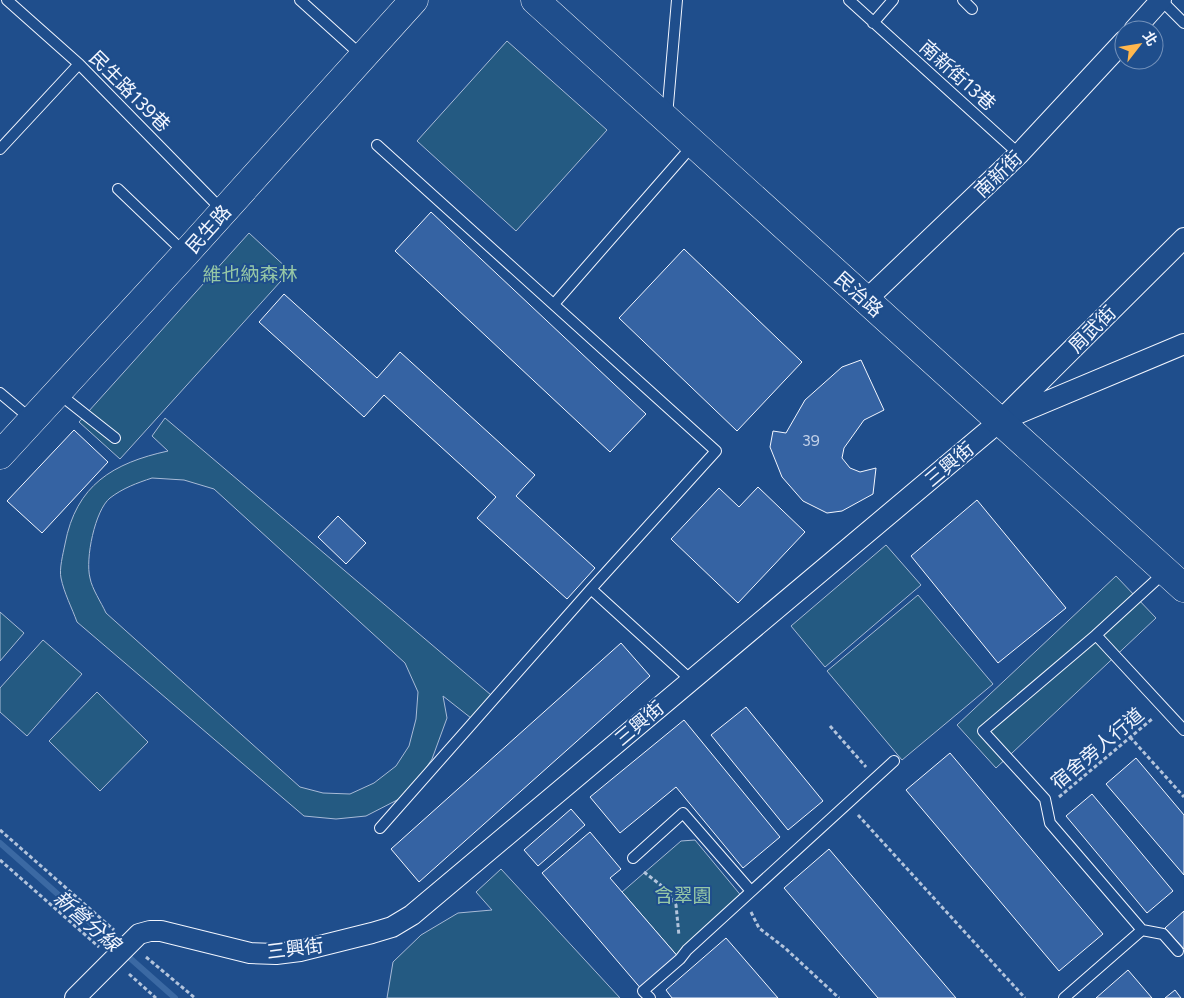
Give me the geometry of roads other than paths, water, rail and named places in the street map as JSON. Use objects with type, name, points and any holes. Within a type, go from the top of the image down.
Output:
[{"type":"street","name":"民生路","points":[[0,455],[224,212],[414,0]]},
{"type":"street","name":"民治路","points":[[535,0],[1175,580]]},
{"type":"street","points":[[1143,20],[1161,0]]},
{"type":"street","name":"南新街","points":[[866,300],[1019,154],[1114,52]]},
{"type":"street","name":"周武街","points":[[1000,421],[1184,238]]},
{"type":"street","name":"三興街","points":[[74,998],[107,954],[123,938],[150,931],[161,930],[250,953],[276,954],[326,946],[392,927],[425,905],[1000,421],[1184,344]]},
{"type":"lane","name":"民生路139巷","points":[[7,0],[79,64],[224,212]]},
{"type":"lane","points":[[300,0],[362,56]]},
{"type":"lane","points":[[667,120],[677,0]]},
{"type":"lane","name":"南新街13巷","points":[[849,0],[1019,154]]},
{"type":"lane","points":[[873,23],[893,0]]},
{"type":"lane","points":[[963,0],[972,9]]},
{"type":"lane","points":[[1161,0],[1184,23]]},
{"type":"lane","points":[[0,149],[79,64]]},
{"type":"lane","points":[[377,145],[716,451],[380,828]]},
{"type":"lane","points":[[554,304],[693,145]]},
{"type":"lane","points":[[118,189],[185,254]]},
{"type":"lane","points":[[57,392],[115,438]]},
{"type":"lane","points":[[0,393],[32,419]]},
{"type":"lane","points":[[1175,580],[1096,635],[983,731],[1045,799],[1050,823],[1142,930],[1162,934],[1178,951]]},
{"type":"lane","points":[[591,589],[690,680]]},
{"type":"lane","points":[[1096,635],[1184,730]]},
{"type":"lane","points":[[650,998],[643,991],[894,761]]},
{"type":"lane","points":[[633,858],[683,814],[747,894]]},
{"type":"lane","points":[[1064,998],[1142,930]]},
{"type":"waterway","name":"新營分線","points":[[0,843],[175,998]]},
{"type":"park label","name":"維也納森林","points":[[250,274]]},
{"type":"park label","name":"含翠園","points":[[683,895]]}]
